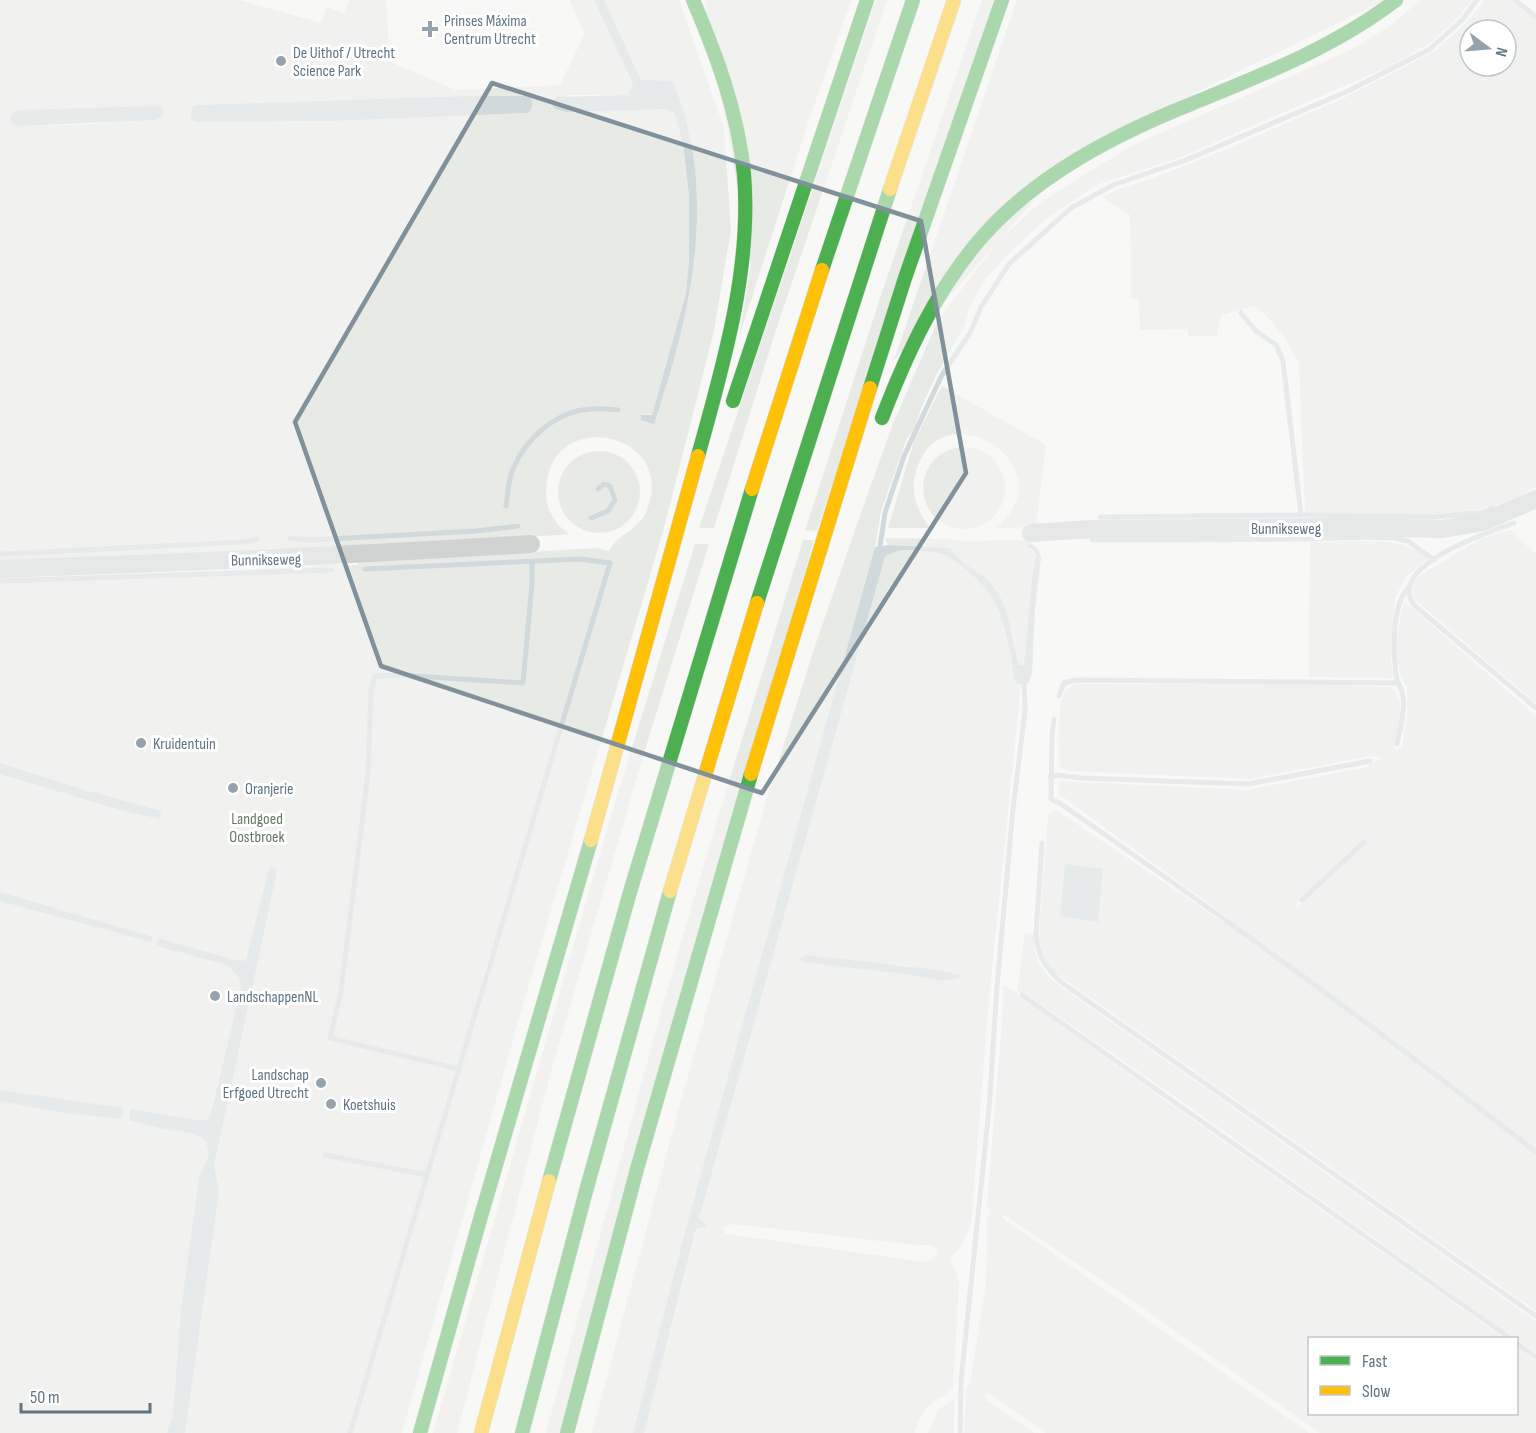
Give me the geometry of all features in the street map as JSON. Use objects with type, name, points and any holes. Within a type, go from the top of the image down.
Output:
[{"type":"highway","points":[[420,1433],[612,770],[714,396],[731,320],[742,255],[745,201],[741,146],[729,91],[710,38],[693,0]]},
{"type":"highway","points":[[729,412],[867,0]]},
{"type":"highway","points":[[481,1433],[575,1080],[691,681],[826,255],[913,0]]},
{"type":"highway","points":[[522,1433],[631,1027],[756,604],[837,351],[954,0]]},
{"type":"highway","points":[[567,1433],[704,928],[785,659],[905,278],[1002,0]]},
{"type":"highway","points":[[875,435],[892,391],[937,296],[960,264],[993,226],[1034,189],[1120,136],[1303,56],[1376,17],[1396,0]]},
{"type":"highway","points":[[785,659],[850,499]]},
{"type":"highway","points":[[612,770],[696,516]]},
{"type":"street","name":"Bunnikseweg","points":[[1031,533],[1092,529],[1334,527],[1443,529],[1483,522],[1536,500]]},
{"type":"street","name":"Bunnikseweg","points":[[0,569],[275,557],[307,558],[531,544]]},
{"type":"highlighted area","points":[[492,83],[921,221],[966,473],[762,793],[381,666],[295,422]]},
{"type":"green space","name":"Landgoed Oostbroek","points":[[0,0],[239,0],[321,23],[327,7],[344,13],[349,0],[386,0],[390,62],[456,90],[560,85],[585,33],[569,0],[594,0],[633,84],[628,95],[566,95],[567,112],[666,109],[674,112],[683,143],[689,196],[689,260],[686,293],[652,415],[643,414],[654,424],[674,355],[690,288],[695,253],[696,184],[692,148],[682,106],[672,82],[641,80],[604,0],[679,0],[724,128],[731,230],[714,331],[664,528],[518,1022],[402,1433],[0,1433],[0,579],[313,567],[309,561],[357,565],[359,562],[597,548],[609,551],[646,512],[652,485],[645,463],[630,447],[610,439],[587,438],[567,446],[552,464],[546,492],[552,516],[570,534],[304,553],[270,548],[257,553],[0,565]],"holes":[[[529,96],[528,113],[332,121],[195,122],[192,108],[195,105]],[[161,118],[93,124],[18,126]],[[501,927],[480,1008],[462,1054],[486,966]]]},
{"type":"green space","points":[[705,0],[851,0],[810,117],[739,337],[751,265]]},
{"type":"green space","points":[[876,0],[887,0],[776,330],[714,528],[699,528]]},
{"type":"green space","points":[[982,0],[994,0],[817,530],[805,531],[881,295]]},
{"type":"green space","points":[[1017,0],[1385,0],[1078,150],[894,360]]},
{"type":"green space","points":[[1420,0],[1472,0],[1459,17],[1429,44],[1388,67],[1181,157],[1096,185],[1051,215],[1017,245],[986,278],[969,308],[965,326],[936,375],[914,430],[907,438],[881,511],[875,547],[687,1224],[633,1433],[592,1433],[678,1111],[766,801],[814,649],[892,426],[938,320],[999,240],[1042,201],[1131,146],[1355,48],[1394,23]]},
{"type":"green space","points":[[1485,0],[1512,0],[1536,20],[1536,487],[1503,503],[1454,513],[1404,515],[1305,513],[1299,363],[1285,339],[1255,306],[1221,315],[1217,336],[1188,336],[1188,329],[1140,330],[1139,299],[1131,299],[1130,215],[1102,197],[1227,149],[1348,96],[1435,51],[1458,30],[1458,78],[1518,78],[1518,18],[1470,18]]},
{"type":"green space","points":[[942,386],[1046,445],[1036,527],[996,528],[1015,505],[1018,482],[1010,461],[994,445],[973,436],[951,435],[931,445],[917,468],[915,476],[915,500],[930,528],[888,528],[914,441]]},
{"type":"green space","points":[[964,447],[980,450],[993,459],[1002,472],[1005,488],[1002,504],[993,517],[980,526],[964,529],[948,526],[935,517],[926,504],[923,488],[926,472],[935,459],[948,450]]},
{"type":"green space","points":[[599,451],[615,455],[628,463],[636,476],[640,492],[636,508],[628,521],[615,529],[599,533],[583,529],[570,521],[562,508],[558,492],[562,476],[570,463],[583,455]]},
{"type":"green space","points":[[1510,530],[1536,554],[1536,703],[1415,600],[1413,591],[1415,580],[1425,572],[1482,538]]},
{"type":"green space","points":[[886,538],[960,541],[1027,540],[1028,547],[1036,555],[1024,665],[1019,665],[1006,610],[985,578],[949,548],[889,545]]},
{"type":"green space","points":[[803,540],[814,540],[559,1433],[546,1433],[664,1001]]},
{"type":"green space","points":[[1349,541],[1401,544],[1428,559],[1407,576],[1395,597],[1391,662],[1395,678],[1309,677],[1310,543]]},
{"type":"green space","points":[[695,544],[709,544],[648,740],[553,1064],[457,1433],[433,1433],[609,822]]},
{"type":"green space","points":[[894,550],[940,552],[952,558],[975,578],[985,588],[998,609],[1013,662],[1015,679],[1021,686],[990,988],[971,1224],[961,1246],[950,1258],[959,1284],[953,1388],[925,1410],[915,1433],[644,1433],[697,1228],[708,1226],[699,1220],[885,557]],"holes":[[[800,959],[909,965],[943,981],[802,962]],[[733,1224],[929,1245],[936,1248],[937,1255],[924,1262],[726,1234],[721,1228]]]},
{"type":"green space","points":[[1405,602],[1536,716],[1536,1311],[1054,972],[1045,958],[1041,945],[1039,934],[1048,815],[1056,810],[1223,922],[1233,924],[1228,918],[1059,794],[1059,781],[1246,790],[1364,768],[1383,758],[1373,756],[1249,779],[1068,771],[1060,767],[1058,741],[1060,708],[1064,693],[1068,688],[1076,684],[1285,684],[1391,687],[1399,701],[1400,708],[1394,747],[1396,750],[1402,747],[1407,716],[1407,686],[1399,669],[1397,645]],"holes":[[[1369,838],[1304,902],[1294,908],[1300,899]]]},
{"type":"green space","points":[[1025,933],[1034,934],[1035,951],[1040,964],[1060,986],[1536,1321],[1536,1353],[1518,1340],[1518,1337],[1513,1337],[1174,1096],[1023,992],[1019,992],[1018,995],[1169,1103],[1503,1337],[1308,1337],[1308,1415],[1518,1415],[1518,1348],[1536,1361],[1536,1433],[1320,1433],[1137,1304],[1002,1215],[1004,1219],[1309,1433],[1046,1433],[990,1394],[985,1393],[985,1399],[1034,1433],[964,1433],[966,1388],[970,1382],[986,1284],[987,1218],[991,1212],[987,1205],[1003,985],[1017,993]]},
{"type":"green space","points":[[955,1398],[954,1433],[928,1433],[938,1410]]},
{"type":"shaded area","points":[[594,0],[604,0],[641,80],[672,81],[684,113],[692,147],[697,217],[695,252],[675,356],[654,424],[641,420],[641,415],[652,415],[686,293],[689,260],[689,196],[683,143],[674,112],[666,109],[567,112],[555,109],[552,105],[552,101],[557,97],[628,95],[633,84]]},
{"type":"shaded area","points":[[529,96],[532,105],[528,113],[332,121],[195,122],[191,119],[192,108],[195,105]]},
{"type":"shaded area","points":[[158,106],[163,109],[161,118],[154,120],[18,126],[11,123],[10,118],[12,113],[18,110]]},
{"type":"shaded area","points":[[1028,542],[1038,549],[1041,557],[1035,609],[1032,673],[1025,686],[1016,683],[1008,642],[997,608],[992,598],[976,579],[951,558],[942,554],[904,550],[885,557],[699,1219],[708,1226],[696,1229],[644,1433],[633,1433],[687,1224],[875,547],[889,545],[949,548],[958,558],[989,581],[996,590],[1006,610],[1019,665],[1024,665],[1036,555],[1028,547]]},
{"type":"shaded area","points":[[0,763],[161,811],[160,819],[124,811],[0,774]]},
{"type":"shaded area","points":[[1065,864],[1103,869],[1098,922],[1060,916]]},
{"type":"shaded area","points":[[273,867],[277,871],[214,1166],[219,1191],[185,1433],[167,1433],[173,1415],[181,1310],[199,1178],[209,1155],[206,1141],[197,1135],[129,1120],[130,1109],[202,1121],[210,1118],[241,988],[239,977],[227,965],[157,946],[158,938],[232,959],[246,960],[269,869]]},
{"type":"shaded area","points":[[0,892],[153,937],[151,942],[0,901]]},
{"type":"shaded area","points":[[806,955],[961,975],[959,978],[943,981],[802,962],[800,959]]},
{"type":"shaded area","points":[[0,1090],[123,1108],[122,1119],[65,1113],[0,1101]]},
{"type":"waterway","points":[[879,553],[885,513],[904,456],[942,375],[970,333],[981,307],[1009,264],[1071,208],[1113,185],[1186,160],[1346,92],[1430,49],[1463,19],[1477,0]]},
{"type":"waterway","points":[[1515,0],[1536,17]]},
{"type":"waterway","points":[[1100,517],[1301,515],[1283,361],[1276,345],[1256,331],[1241,313]]},
{"type":"waterway","points":[[506,506],[513,469],[526,447],[543,428],[577,411],[618,410]]},
{"type":"waterway","points":[[591,518],[608,511],[615,500],[610,486],[604,484],[598,489]]},
{"type":"waterway","points":[[1301,515],[1435,517],[1484,512],[1493,508]]},
{"type":"waterway","points":[[1514,523],[1483,534],[1443,553],[1413,578],[1409,592],[1415,606],[1536,708]]},
{"type":"waterway","points":[[290,538],[311,540],[476,531],[518,526]]},
{"type":"waterway","points":[[1092,540],[1395,538],[1408,541],[1434,560]]},
{"type":"waterway","points":[[0,554],[245,542],[257,539]]},
{"type":"waterway","points":[[350,1433],[610,563],[580,559],[365,569]]},
{"type":"waterway","points":[[459,1069],[330,1038],[341,991],[368,773],[371,690],[375,676],[401,675],[523,683],[532,562]]},
{"type":"waterway","points":[[0,581],[332,570]]},
{"type":"waterway","points":[[1397,744],[1403,703],[1397,680],[1394,645],[1396,619],[1402,596],[1408,588]]},
{"type":"waterway","points":[[960,1433],[961,1381],[989,1109],[997,986],[1013,809],[1025,711],[1024,679]]},
{"type":"waterway","points":[[1059,696],[1064,683],[1076,680],[1398,683]]},
{"type":"waterway","points":[[1054,719],[1051,799],[1241,931],[1419,1062],[1536,1152]]},
{"type":"waterway","points":[[1050,777],[1057,775],[1082,778],[1248,784],[1370,761]]},
{"type":"waterway","points":[[1302,900],[1364,842]]},
{"type":"waterway","points":[[1042,843],[1037,942],[1043,961],[1061,982],[1536,1316]]},
{"type":"waterway","points":[[1022,995],[1509,1337]]},
{"type":"waterway","points":[[325,1155],[427,1175]]},
{"type":"waterway","points":[[1518,1344],[1536,1357]]},
{"type":"traffic: fast","points":[[693,0],[732,107],[744,174],[745,209],[740,281],[726,352],[698,456]]},
{"type":"traffic: fast","points":[[733,401],[867,0]]},
{"type":"traffic: fast","points":[[822,270],[913,0]]},
{"type":"traffic: fast","points":[[870,388],[905,278],[1002,0]]},
{"type":"traffic: fast","points":[[882,418],[912,346],[950,278],[982,237],[1027,194],[1079,158],[1106,143],[1297,59],[1348,32],[1396,0]]},
{"type":"traffic: fast","points":[[757,603],[890,189]]},
{"type":"traffic: fast","points":[[549,1181],[630,892],[752,489]]},
{"type":"traffic: fast","points":[[567,1433],[637,1169],[751,774]]},
{"type":"traffic: fast","points":[[420,1433],[591,840]]},
{"type":"traffic: fast","points":[[522,1433],[586,1191],[670,891]]},
{"type":"traffic: slow","points":[[890,189],[954,0]]},
{"type":"traffic: slow","points":[[752,489],[822,270]]},
{"type":"traffic: slow","points":[[751,774],[870,388]]},
{"type":"traffic: slow","points":[[591,840],[698,456]]},
{"type":"traffic: slow","points":[[670,891],[757,603]]},
{"type":"traffic: slow","points":[[481,1433],[549,1181]]},
{"type":"place","name":"Prinses Máxima Centrum Utrecht","points":[[430,29]]},
{"type":"place","name":"De Uithof / Utrecht Science Park","points":[[281,61]]},
{"type":"place","name":"Kruidentuin","points":[[141,743]]},
{"type":"place","name":"Oranjerie","points":[[233,788]]},
{"type":"place","name":"LandschappenNL","points":[[215,996]]},
{"type":"place","name":"Landschap Erfgoed Utrecht","points":[[321,1083]]},
{"type":"place","name":"Koetshuis","points":[[331,1104]]}]
